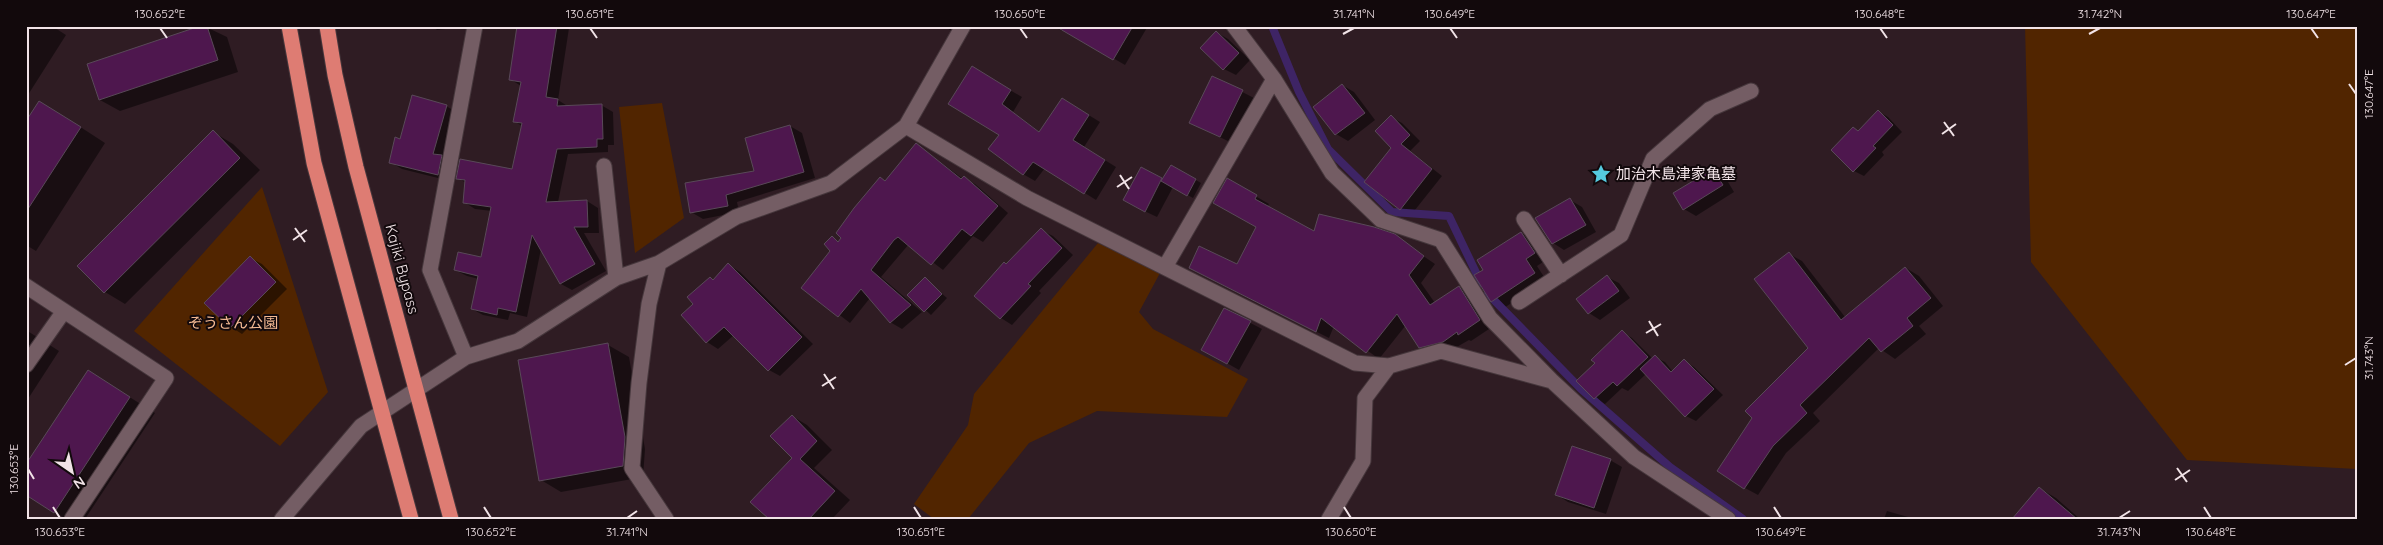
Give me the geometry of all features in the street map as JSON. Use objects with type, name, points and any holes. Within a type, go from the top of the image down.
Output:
[{"type":"highway","points":[[289,26],[314,163],[411,519]]},
{"type":"highway","name":"Kajiki Bypass","points":[[327,26],[335,76],[356,167],[452,519]]},
{"type":"street","points":[[466,357],[430,270],[476,26]]},
{"type":"street","points":[[282,519],[361,426],[466,357],[518,341],[616,278],[659,262],[736,217],[831,183],[906,126],[963,26]]},
{"type":"street","points":[[1234,26],[1274,79],[1332,173],[1381,220],[1441,240],[1494,317],[1552,381],[1634,457],[1728,519]]},
{"type":"street","points":[[1165,267],[1274,79]]},
{"type":"street","points":[[1519,302],[1621,235],[1653,159],[1710,109],[1752,91]]},
{"type":"street","points":[[906,126],[1027,198],[1355,363],[1389,366],[1441,351],[1552,381]]},
{"type":"street","points":[[604,166],[616,278]]},
{"type":"street","points":[[1524,219],[1561,274]]},
{"type":"street","points":[[659,262],[646,324],[632,468],[666,519]]},
{"type":"street","points":[[26,286],[166,378],[72,519]]},
{"type":"street","points":[[26,365],[64,311]]},
{"type":"street","points":[[1329,519],[1363,461],[1364,398],[1389,366]]},
{"type":"green space","points":[[2025,26],[2357,26],[2357,469],[2187,460],[2031,262]]},
{"type":"green space","points":[[662,103],[684,218],[635,253],[619,107]]},
{"type":"green space","name":"ぞうさん公園","points":[[262,187],[328,392],[280,446],[134,331]]},
{"type":"green space","points":[[1098,243],[1160,273],[1139,312],[1153,329],[1248,379],[1227,417],[1097,411],[1029,443],[968,519],[934,519],[914,504],[968,425],[974,394]]},
{"type":"building","points":[[200,26],[207,26],[218,60],[99,100],[87,64]]},
{"type":"building","points":[[517,26],[557,26],[546,97],[558,99],[557,106],[602,104],[603,139],[597,139],[597,147],[557,149],[546,202],[587,200],[588,227],[574,227],[595,264],[560,284],[532,235],[516,312],[498,308],[497,315],[471,309],[478,276],[454,270],[458,252],[481,257],[491,207],[463,203],[465,180],[456,179],[460,159],[512,169],[522,123],[513,122],[521,82],[509,80]]},
{"type":"building","points":[[1055,26],[1133,26],[1113,60]]},
{"type":"building","points":[[1216,31],[1239,53],[1223,70],[1200,48]]},
{"type":"building","points":[[972,66],[1011,90],[1002,104],[1039,132],[1062,98],[1089,115],[1073,140],[1105,160],[1084,194],[1033,162],[1023,175],[988,149],[999,135],[948,104]]},
{"type":"building","points":[[1212,76],[1243,90],[1220,137],[1189,123]]},
{"type":"building","points":[[1342,84],[1365,113],[1335,135],[1313,107]]},
{"type":"building","points":[[412,95],[447,105],[433,154],[442,155],[438,175],[389,163],[395,137],[400,139]]},
{"type":"building","points":[[39,101],[81,127],[26,212],[26,121]]},
{"type":"building","points":[[1878,110],[1893,125],[1873,146],[1876,148],[1853,172],[1831,150],[1853,127],[1858,131]]},
{"type":"building","points":[[1391,115],[1410,135],[1401,144],[1432,169],[1400,210],[1364,182],[1391,148],[1375,131]]},
{"type":"building","points":[[790,125],[804,172],[726,195],[728,206],[690,213],[685,183],[754,171],[745,138]]},
{"type":"building","points":[[213,130],[240,158],[104,293],[77,266]]},
{"type":"building","points":[[916,143],[961,179],[964,176],[998,206],[971,236],[962,229],[931,265],[898,237],[894,240],[871,270],[911,305],[890,323],[861,289],[838,317],[801,288],[830,251],[824,244],[832,236],[838,242],[841,238],[836,233],[854,208],[880,177],[885,181]]},
{"type":"building","points":[[1171,165],[1196,179],[1187,196],[1161,181]]},
{"type":"building","points":[[1141,167],[1162,178],[1145,212],[1123,200]]},
{"type":"building","points":[[1713,169],[1723,185],[1683,210],[1673,193]]},
{"type":"building","points":[[1227,178],[1257,195],[1255,199],[1314,231],[1319,214],[1395,234],[1424,256],[1409,275],[1430,305],[1459,286],[1480,320],[1458,335],[1457,332],[1443,342],[1419,348],[1397,314],[1366,353],[1321,318],[1316,332],[1189,268],[1199,246],[1237,264],[1256,227],[1213,203]]},
{"type":"building","points":[[1570,198],[1586,225],[1552,244],[1535,218]]},
{"type":"building","points":[[1041,228],[1062,248],[1028,284],[1031,286],[1000,319],[974,296],[1004,262],[1006,264]]},
{"type":"building","points":[[1521,232],[1535,253],[1526,259],[1535,273],[1491,302],[1474,275],[1483,270],[1477,260]]},
{"type":"building","points":[[1789,252],[1841,320],[1905,267],[1931,298],[1907,318],[1913,326],[1881,352],[1869,338],[1800,405],[1807,413],[1773,446],[1744,489],[1717,471],[1752,418],[1745,411],[1808,348],[1754,279]]},
{"type":"building","points":[[250,256],[276,282],[230,328],[204,303]]},
{"type":"building","points":[[728,263],[802,337],[768,371],[724,327],[706,343],[681,315],[693,304],[687,297],[710,277],[713,280]]},
{"type":"building","points":[[1607,275],[1619,291],[1588,314],[1576,299]]},
{"type":"building","points":[[925,277],[942,294],[924,312],[907,295]]},
{"type":"building","points":[[1224,308],[1251,321],[1227,364],[1201,350]]},
{"type":"building","points":[[1622,330],[1648,357],[1617,386],[1613,382],[1594,399],[1576,381],[1595,363],[1591,360]]},
{"type":"building","points":[[608,343],[625,437],[623,466],[539,481],[518,360]]},
{"type":"building","points":[[1655,355],[1671,372],[1684,359],[1714,389],[1685,417],[1640,369]]},
{"type":"building","points":[[88,370],[130,397],[54,513],[26,495],[26,464]]},
{"type":"building","points":[[792,415],[817,441],[800,459],[835,491],[809,519],[769,519],[750,502],[792,458],[770,436]]},
{"type":"building","points":[[1572,446],[1611,459],[1594,508],[1555,495]]},
{"type":"building","points":[[2039,487],[2077,519],[2012,519]]},
{"type":"waterway","points":[[1272,26],[1299,92],[1328,149],[1392,212],[1449,216],[1481,283]]},
{"type":"waterway","points":[[1488,294],[1581,389],[1670,467],[1743,519]]},
{"type":"place","name":"加治木島津家亀墓","points":[[1601,174]]}]
